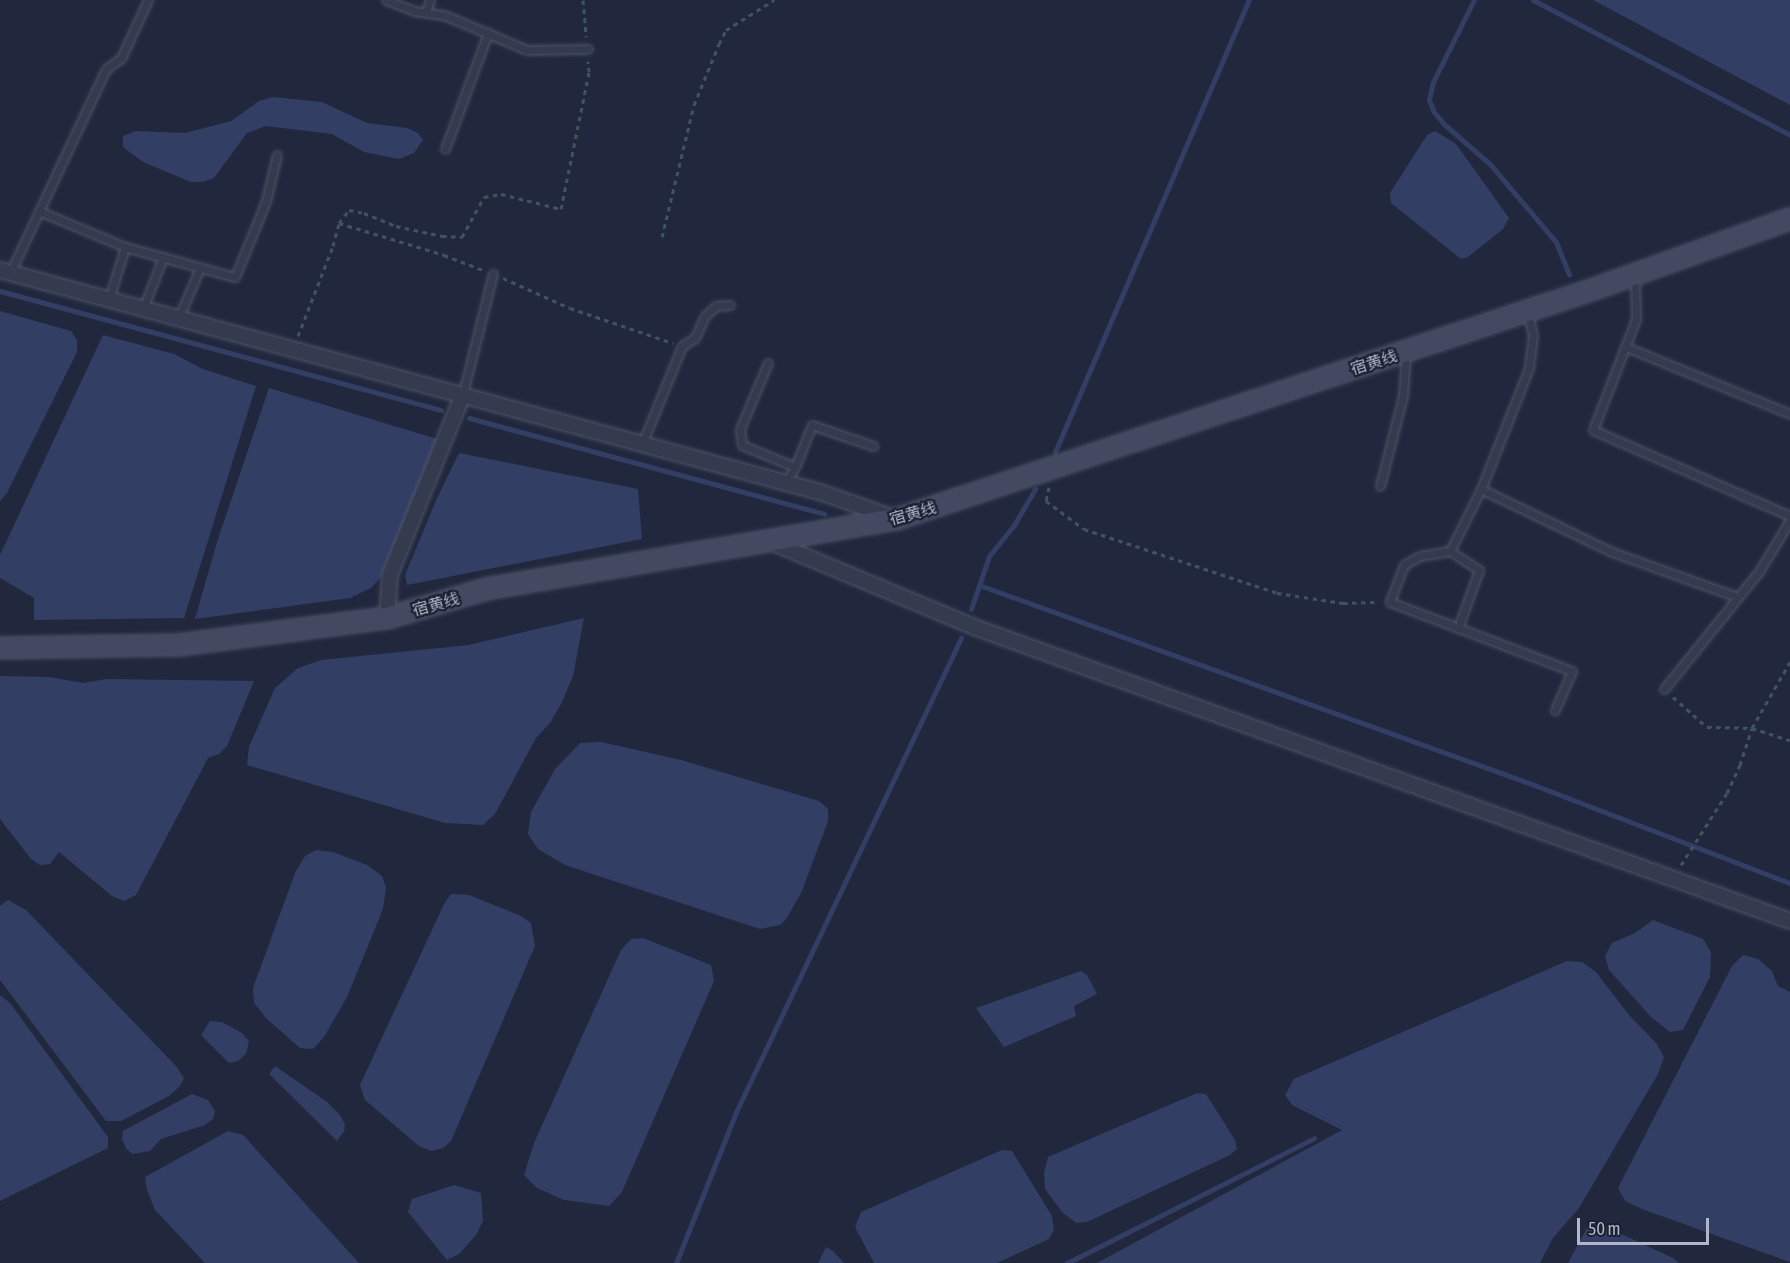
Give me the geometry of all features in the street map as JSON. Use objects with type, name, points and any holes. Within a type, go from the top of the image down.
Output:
[{"type":"main road","name":"宿黄线","points":[[0,648],[179,645],[387,618],[486,589],[897,519],[1528,311],[1790,219]]},
{"type":"street","points":[[5,271],[462,397],[786,483],[897,519]]},
{"type":"street","points":[[387,618],[390,574],[462,397]]},
{"type":"street","points":[[769,541],[974,627],[1790,921]]},
{"type":"lane","points":[[5,271],[39,211],[106,69],[121,58],[148,0]]},
{"type":"lane","points":[[386,0],[444,15],[527,50],[588,49]]},
{"type":"lane","points":[[426,12],[430,0]]},
{"type":"lane","points":[[445,149],[488,33]]},
{"type":"lane","points":[[39,211],[125,247],[235,277],[266,201],[277,155]]},
{"type":"lane","points":[[109,300],[125,247]]},
{"type":"lane","points":[[142,309],[163,257]]},
{"type":"lane","points":[[178,319],[200,267]]},
{"type":"lane","points":[[462,397],[493,274]]},
{"type":"lane","points":[[1634,274],[1636,320],[1593,430],[1790,518],[1760,570],[1664,689]]},
{"type":"lane","points":[[641,444],[682,346],[695,338],[705,316],[716,306],[730,305]]},
{"type":"lane","points":[[1450,551],[1481,489],[1529,368],[1533,335],[1528,311]]},
{"type":"lane","points":[[1626,347],[1790,414]]},
{"type":"lane","points":[[1380,486],[1403,396],[1406,351]]},
{"type":"lane","points":[[768,363],[740,429],[742,444],[795,467]]},
{"type":"lane","points":[[786,483],[812,425],[873,446]]},
{"type":"lane","points":[[1481,489],[1612,552],[1738,597]]},
{"type":"lane","points":[[1458,628],[1479,570],[1450,551],[1420,556],[1404,565],[1390,602],[1458,628],[1572,671],[1555,710]]},
{"type":"path","points":[[293,351],[333,246],[339,223],[349,210],[364,213],[396,226],[442,236],[462,237],[484,197],[501,194],[561,209],[589,72],[583,0]]},
{"type":"path","points":[[662,237],[694,105],[718,44],[726,30],[774,0]]},
{"type":"path","points":[[339,223],[444,255],[570,308],[682,346]]},
{"type":"path","points":[[1053,467],[1046,501],[1084,529],[1277,593],[1343,603],[1390,602]]},
{"type":"path","points":[[1687,853],[1727,793],[1740,765],[1752,728],[1790,662]]},
{"type":"path","points":[[1664,689],[1707,727],[1752,728],[1790,740]]},
{"type":"water","points":[[1593,0],[1790,0],[1790,105]]},
{"type":"water","points":[[273,97],[322,102],[367,123],[407,128],[418,133],[423,140],[414,153],[399,159],[364,152],[332,134],[266,126],[247,133],[214,178],[203,182],[191,182],[143,162],[123,147],[123,136],[136,131],[185,133],[231,121],[259,101]]},
{"type":"water","points":[[1435,131],[1456,144],[1509,218],[1503,229],[1468,257],[1461,259],[1391,203],[1390,193],[1427,135]]},
{"type":"water","points":[[0,311],[71,331],[77,340],[77,352],[7,493],[0,501]]},
{"type":"water","points":[[103,335],[174,354],[203,369],[256,386],[184,618],[34,620],[34,598],[0,578],[0,555]]},
{"type":"water","points":[[269,388],[437,439],[435,447],[380,578],[371,588],[350,598],[195,619],[217,542]]},
{"type":"water","points":[[459,453],[638,489],[642,539],[407,585],[405,575],[437,498]]},
{"type":"water","points":[[584,618],[573,676],[562,702],[550,723],[536,738],[495,814],[483,825],[445,823],[247,765],[249,747],[275,688],[298,668],[321,660],[469,645]]},
{"type":"water","points":[[0,676],[49,677],[83,683],[107,679],[254,681],[227,746],[219,754],[208,758],[136,895],[124,901],[112,896],[59,852],[50,864],[40,865],[31,859],[0,819]]},
{"type":"water","points":[[601,742],[681,760],[819,801],[828,809],[828,821],[802,891],[787,918],[780,925],[760,929],[565,865],[538,849],[528,834],[531,812],[555,769],[580,743]]},
{"type":"water","points":[[316,850],[333,852],[367,865],[382,876],[386,888],[383,909],[347,997],[324,1037],[313,1049],[300,1048],[267,1019],[254,1003],[253,988],[295,873],[305,856]]},
{"type":"water","points":[[451,894],[469,895],[521,916],[531,923],[535,946],[451,1141],[443,1148],[431,1151],[419,1146],[365,1100],[360,1085],[444,904]]},
{"type":"water","points":[[8,900],[26,910],[176,1066],[184,1078],[180,1086],[169,1096],[121,1121],[106,1121],[0,980],[0,906]]},
{"type":"water","points":[[1653,920],[1703,939],[1711,952],[1710,977],[1683,1030],[1670,1032],[1651,1017],[1609,970],[1605,956],[1612,943],[1635,933]]},
{"type":"water","points":[[643,938],[711,965],[714,981],[622,1192],[609,1206],[564,1200],[537,1188],[524,1175],[534,1143],[621,950],[631,939]]},
{"type":"water","points":[[1743,955],[1758,959],[1772,971],[1778,986],[1790,992],[1790,1262],[1642,1209],[1625,1201],[1618,1188],[1732,966]]},
{"type":"water","points":[[1567,961],[1582,962],[1596,972],[1629,1015],[1657,1044],[1664,1057],[1658,1074],[1579,1208],[1553,1238],[1540,1263],[1097,1263],[1342,1130],[1292,1105],[1285,1095],[1294,1079]]},
{"type":"water","points":[[1081,971],[1087,975],[1097,994],[1074,1006],[1076,1016],[1004,1047],[976,1008]]},
{"type":"water","points":[[0,995],[10,1003],[108,1137],[108,1148],[0,1201]]},
{"type":"water","points":[[210,1021],[222,1022],[242,1033],[249,1041],[246,1054],[238,1061],[229,1063],[201,1035]]},
{"type":"water","points":[[275,1066],[327,1102],[339,1114],[345,1124],[344,1131],[337,1141],[269,1074]]},
{"type":"water","points":[[1197,1093],[1206,1094],[1235,1140],[1237,1149],[1230,1155],[1087,1222],[1076,1223],[1062,1212],[1045,1189],[1044,1173],[1048,1157]]},
{"type":"water","points":[[192,1094],[208,1100],[215,1111],[213,1119],[205,1125],[161,1139],[150,1151],[133,1154],[127,1150],[122,1139],[123,1131]]},
{"type":"water","points":[[228,1131],[243,1135],[359,1263],[205,1263],[155,1210],[147,1190],[145,1177]]},
{"type":"water","points":[[1002,1150],[1012,1151],[1052,1216],[1054,1230],[1049,1239],[997,1263],[874,1263],[855,1227],[861,1212]]},
{"type":"water","points":[[454,1185],[481,1193],[483,1221],[476,1235],[459,1254],[447,1260],[408,1212],[412,1199]]},
{"type":"water","points":[[1602,1225],[1673,1258],[1679,1263],[1568,1263],[1588,1226]]},
{"type":"water","points":[[826,1247],[833,1251],[844,1263],[818,1263]]},
{"type":"waterway","points":[[1055,452],[1249,0]]},
{"type":"waterway","points":[[1474,0],[1433,82],[1429,100],[1434,112],[1445,125],[1490,164],[1556,242],[1569,275]]},
{"type":"waterway","points":[[1533,0],[1790,135]]},
{"type":"waterway","points":[[0,291],[441,410]]},
{"type":"waterway","points":[[469,418],[824,514]]},
{"type":"waterway","points":[[971,609],[989,556],[1014,525],[1035,489]]},
{"type":"waterway","points":[[979,585],[1529,783],[1790,883]]},
{"type":"waterway","points":[[676,1263],[736,1112],[961,638]]},
{"type":"waterway","points":[[1067,1263],[1314,1138]]}]
